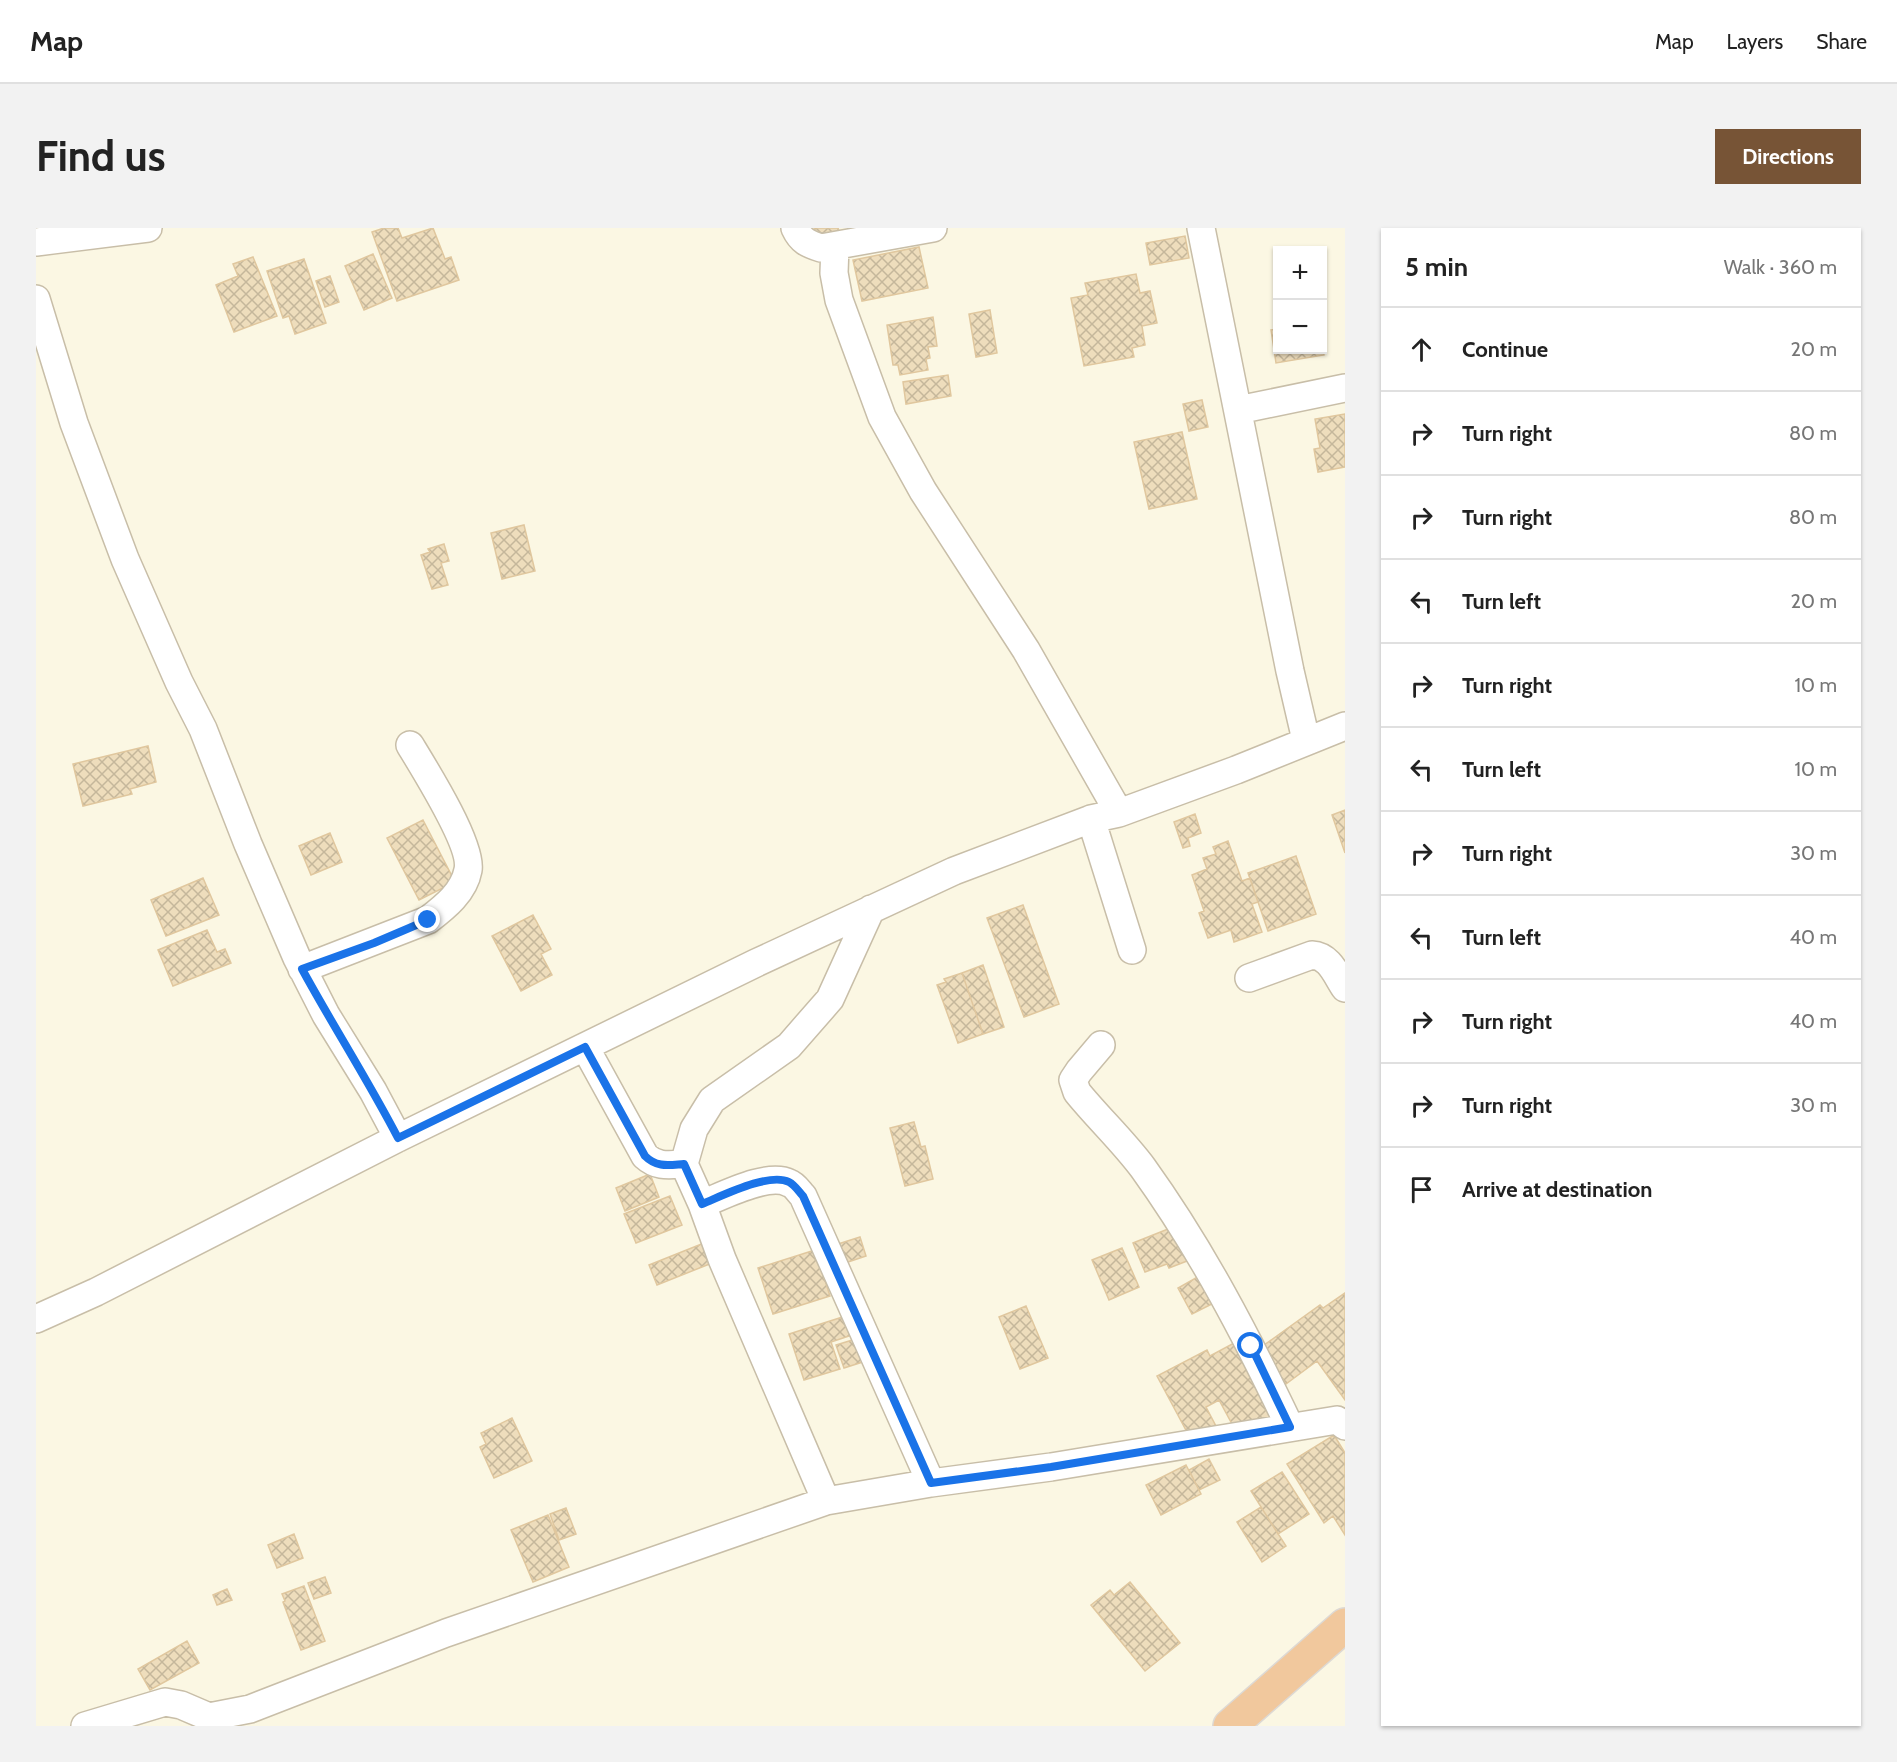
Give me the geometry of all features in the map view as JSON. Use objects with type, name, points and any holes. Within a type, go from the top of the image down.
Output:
[{"type":"highway","points":[[1230,1726],[1345,1625]]},
{"type":"street","points":[[36,242],[147,228]]},
{"type":"street","points":[[795,228],[808,244],[821,248],[933,228]]},
{"type":"street","points":[[1200,228],[1306,740]]},
{"type":"street","points":[[835,246],[834,273],[839,300],[882,417],[923,491],[1026,650],[1119,813]]},
{"type":"street","points":[[36,299],[74,423],[125,559],[179,682],[203,729],[248,844],[302,969],[398,1138]]},
{"type":"street","points":[[1238,410],[1345,388]]},
{"type":"street","points":[[36,1319],[96,1292],[398,1138],[954,871],[1091,819],[1119,813],[1236,770],[1345,726]]},
{"type":"street","points":[[302,969],[428,920],[446,907],[464,884],[469,868],[464,842],[410,745]]},
{"type":"street","points":[[1091,819],[1132,950]]},
{"type":"street","points":[[826,1501],[722,1259],[702,1204],[684,1164],[693,1129],[712,1100],[789,1046],[830,999],[871,909]]},
{"type":"street","points":[[1249,978],[1317,955],[1327,960],[1345,988]]},
{"type":"street","points":[[1101,1045],[1073,1080],[1077,1092],[1142,1166],[1175,1215],[1218,1284],[1290,1427]]},
{"type":"street","points":[[585,1047],[645,1156],[651,1163],[659,1165],[684,1164]]},
{"type":"street","points":[[702,1204],[751,1185],[773,1180],[789,1182],[803,1196],[931,1483]]},
{"type":"street","points":[[85,1726],[165,1702],[181,1705],[209,1717],[250,1709],[446,1633],[826,1501],[1337,1420],[1345,1426]]},
{"type":"building","points":[[384,228],[398,228],[402,238],[433,228],[445,259],[451,257],[459,280],[397,301],[372,232]]},
{"type":"building","points":[[814,228],[838,228],[840,234],[818,241]]},
{"type":"building","points":[[1185,236],[1189,258],[1150,265],[1146,243]]},
{"type":"building","points":[[919,247],[928,288],[862,301],[853,260]]},
{"type":"building","points":[[373,254],[392,298],[364,310],[345,266]]},
{"type":"building","points":[[253,257],[277,316],[234,332],[216,285],[238,276],[233,264]]},
{"type":"building","points":[[304,259],[326,323],[295,334],[289,316],[283,318],[267,271]]},
{"type":"building","points":[[1136,274],[1140,293],[1150,291],[1157,323],[1142,326],[1145,345],[1132,348],[1134,357],[1084,366],[1071,298],[1088,295],[1085,283]]},
{"type":"building","points":[[330,276],[339,302],[325,307],[316,281]]},
{"type":"building","points":[[990,310],[997,353],[976,357],[969,314]]},
{"type":"building","points":[[933,317],[937,346],[928,347],[930,358],[926,359],[928,370],[900,375],[898,365],[893,365],[887,325]]},
{"type":"building","points":[[1275,354],[1324,355],[1276,363]]},
{"type":"building","points":[[948,375],[951,396],[906,404],[903,382]]},
{"type":"building","points":[[1202,400],[1208,427],[1189,431],[1183,404]]},
{"type":"building","points":[[1345,414],[1345,467],[1318,472],[1314,449],[1320,448],[1315,419]]},
{"type":"building","points":[[1182,432],[1197,499],[1149,509],[1134,442]]},
{"type":"building","points":[[524,525],[535,571],[502,579],[491,533]]},
{"type":"building","points":[[444,544],[449,561],[441,563],[448,585],[432,589],[421,555],[430,552],[428,549]]},
{"type":"building","points":[[148,746],[156,782],[130,789],[132,794],[83,806],[73,764]]},
{"type":"building","points":[[1345,810],[1345,853],[1332,815]]},
{"type":"building","points":[[1195,814],[1201,833],[1188,838],[1190,846],[1183,848],[1174,822]]},
{"type":"building","points":[[423,820],[455,882],[419,900],[387,838]]},
{"type":"building","points":[[330,833],[342,862],[311,875],[299,846]]},
{"type":"building","points":[[1228,841],[1242,881],[1250,878],[1258,902],[1252,904],[1262,932],[1234,942],[1231,930],[1208,938],[1199,913],[1204,911],[1192,875],[1207,869],[1203,858],[1216,854],[1213,847]]},
{"type":"building","points":[[1296,856],[1316,914],[1268,931],[1248,873]]},
{"type":"building","points":[[203,878],[219,915],[166,936],[151,900]]},
{"type":"building","points":[[1023,905],[1059,1004],[1024,1017],[987,918]]},
{"type":"building","points":[[533,915],[551,949],[541,954],[552,975],[521,991],[492,936]]},
{"type":"building","points":[[207,930],[217,952],[225,949],[231,963],[173,986],[158,950]]},
{"type":"building","points":[[983,965],[1004,1027],[983,1034],[962,973]]},
{"type":"building","points":[[962,973],[983,1034],[958,1043],[937,985],[946,982],[944,979]]},
{"type":"building","points":[[914,1122],[921,1147],[925,1146],[933,1179],[905,1186],[890,1128]]},
{"type":"building","points":[[650,1174],[659,1197],[625,1211],[616,1188]]},
{"type":"building","points":[[670,1196],[682,1225],[636,1243],[624,1214]]},
{"type":"building","points":[[1173,1227],[1187,1261],[1169,1268],[1167,1264],[1145,1272],[1133,1243]]},
{"type":"building","points":[[860,1237],[866,1256],[845,1263],[838,1244]]},
{"type":"building","points":[[704,1243],[712,1263],[657,1285],[649,1265]]},
{"type":"building","points":[[1122,1248],[1139,1287],[1109,1300],[1092,1260]]},
{"type":"building","points":[[815,1250],[830,1296],[773,1314],[758,1268]]},
{"type":"building","points":[[1201,1275],[1216,1302],[1192,1314],[1178,1288]]},
{"type":"building","points":[[1345,1293],[1345,1400],[1317,1361],[1286,1384],[1260,1348],[1320,1305],[1323,1308]]},
{"type":"building","points":[[1026,1306],[1048,1358],[1020,1369],[999,1317]]},
{"type":"building","points":[[852,1314],[858,1333],[831,1342],[840,1369],[804,1380],[789,1334]]},
{"type":"building","points":[[859,1338],[866,1361],[844,1368],[836,1345]]},
{"type":"building","points":[[1234,1343],[1274,1419],[1232,1424],[1219,1400],[1206,1407],[1217,1428],[1188,1434],[1157,1376],[1207,1350],[1210,1356]]},
{"type":"building","points":[[512,1418],[532,1461],[494,1478],[480,1447],[486,1444],[481,1433]]},
{"type":"building","points":[[1334,1435],[1345,1453],[1345,1535],[1333,1516],[1324,1523],[1287,1464]]},
{"type":"building","points":[[1209,1459],[1220,1480],[1199,1490],[1189,1470]]},
{"type":"building","points":[[1186,1465],[1201,1494],[1161,1515],[1146,1485]]},
{"type":"building","points":[[1282,1472],[1309,1514],[1278,1534],[1251,1491]]},
{"type":"building","points":[[1261,1507],[1286,1546],[1262,1562],[1237,1522]]},
{"type":"building","points":[[566,1508],[576,1534],[559,1540],[550,1514]]},
{"type":"building","points":[[548,1515],[569,1567],[533,1582],[511,1530]]},
{"type":"building","points":[[294,1534],[303,1558],[277,1568],[268,1545]]},
{"type":"building","points":[[325,1577],[331,1593],[314,1599],[308,1583]]},
{"type":"building","points":[[1130,1582],[1180,1643],[1145,1671],[1091,1605],[1110,1590],[1114,1595]]},
{"type":"building","points":[[304,1586],[325,1641],[301,1650],[282,1594]]},
{"type":"building","points":[[227,1589],[232,1600],[217,1605],[213,1595]]},
{"type":"building","points":[[187,1641],[199,1663],[150,1690],[138,1669]]},
{"type":"route","points":[[428,920],[374,943],[302,969],[398,1138],[585,1047],[645,1156],[651,1163],[659,1165],[684,1164],[702,1204],[751,1185],[773,1180],[789,1182],[803,1196],[931,1483],[1051,1467],[1290,1427],[1251,1346]]}]
